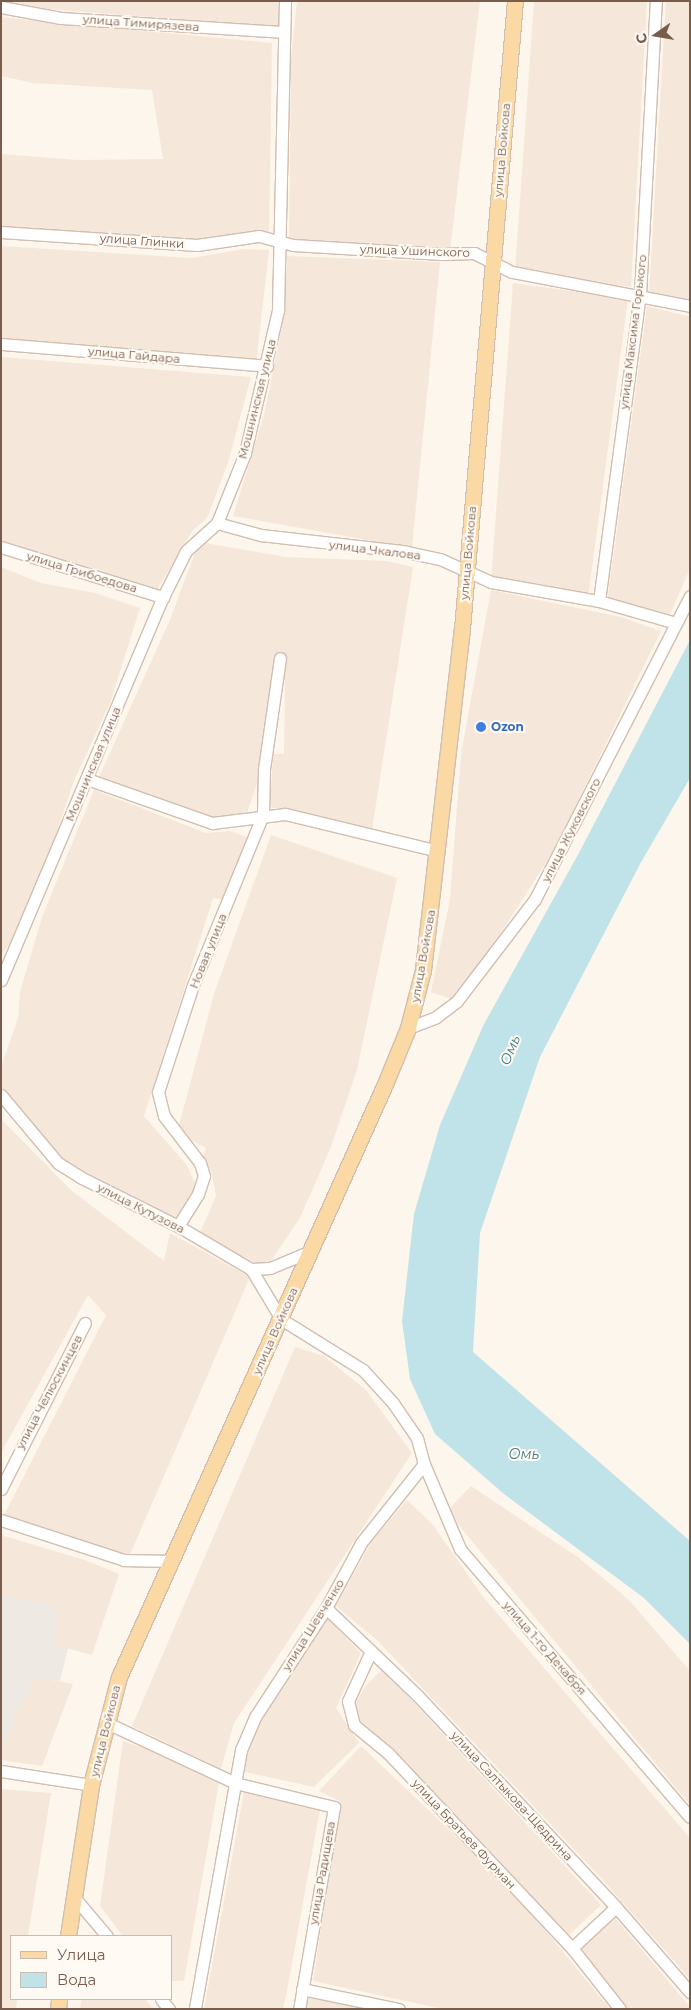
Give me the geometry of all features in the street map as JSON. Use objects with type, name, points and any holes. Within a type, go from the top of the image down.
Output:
[{"type":"main road","name":"улица Войкова","points":[[68,1935],[91,1785],[105,1722],[119,1677],[281,1319],[408,1028],[423,970],[438,851],[466,573],[515,1]]},
{"type":"street","name":"Мошнинская улица","points":[[1,980],[163,597],[186,551],[217,523],[245,453],[267,366],[278,310],[282,243],[282,32],[285,1]]},
{"type":"street","name":"улица Максима Горького","points":[[599,601],[640,294],[656,1]]},
{"type":"street","name":"улица Тимирязева","points":[[1,7],[61,18],[282,32]]},
{"type":"street","name":"улица Глинки","points":[[1,232],[196,245],[259,236],[282,243]]},
{"type":"street","name":"улица Ушинского","points":[[282,243],[442,254],[474,252],[492,265],[512,272],[640,294],[690,306]]},
{"type":"street","name":"улица Гайдара","points":[[1,344],[267,366]]},
{"type":"street","name":"улица Чкалова","points":[[217,523],[260,535],[402,551],[440,559],[466,573],[491,582],[599,601],[676,622]]},
{"type":"street","name":"улица Грибоедова","points":[[1,547],[163,597]]},
{"type":"street","name":"улица Жуковского","points":[[408,1028],[436,1017],[457,1001],[536,899],[690,596]]},
{"type":"street","name":"Новая улица","points":[[178,1226],[198,1194],[204,1176],[200,1162],[164,1116],[158,1092],[193,985],[263,814],[264,769],[280,658]]},
{"type":"street","points":[[87,779],[212,823],[263,814],[285,814],[438,851]]},
{"type":"street","name":"улица Кутузова","points":[[1,1095],[58,1163],[80,1177],[178,1226],[251,1269],[281,1319]]},
{"type":"street","points":[[251,1269],[270,1268],[311,1251]]},
{"type":"street","points":[[281,1319],[363,1370],[393,1403],[417,1438],[424,1464]]},
{"type":"street","name":"улица Челюскинцев","points":[[1,1489],[85,1323]]},
{"type":"street","name":"улица Шевченко","points":[[195,2009],[241,1750],[256,1718],[326,1608],[362,1543],[424,1464]]},
{"type":"street","name":"улица 1-го Декабря","points":[[424,1464],[460,1549],[690,1817]]},
{"type":"street","points":[[1,1520],[124,1560],[172,1561]]},
{"type":"street","name":"улица Салтыкова-Щедрина","points":[[326,1608],[418,1696],[616,1907],[690,1992]]},
{"type":"street","name":"улица Братьев Фурман","points":[[370,1652],[348,1701],[354,1725],[388,1753],[572,1948],[620,2009]]},
{"type":"street","points":[[105,1722],[235,1783]]},
{"type":"street","points":[[1,1771],[91,1785]]},
{"type":"street","name":"улица Радищева","points":[[235,1783],[334,1807],[299,2009]]},
{"type":"street","points":[[74,1898],[106,1935]]},
{"type":"street","points":[[572,1948],[616,1907]]},
{"type":"street","points":[[302,1990],[399,2009]]},
{"type":"shaded area","points":[[7,1],[280,1],[278,27],[8,6]]},
{"type":"shaded area","points":[[297,1],[480,1],[450,250],[289,241],[291,58]]},
{"type":"shaded area","points":[[534,1],[647,1],[631,287],[515,271]]},
{"type":"shaded area","points":[[666,1],[690,1],[690,304],[649,294]]},
{"type":"shaded area","points":[[1,17],[272,43],[269,238],[166,241],[1,227],[1,154],[79,160],[163,159],[152,90],[33,83],[1,76]]},
{"type":"shaded area","points":[[1,246],[192,258],[244,249],[269,250],[256,365],[1,338]]},
{"type":"shaded area","points":[[287,256],[440,262],[412,548],[233,516],[264,415],[283,322]]},
{"type":"shaded area","points":[[513,283],[628,299],[588,598],[491,581]]},
{"type":"shaded area","points":[[647,306],[690,317],[690,569],[670,614],[607,603]]},
{"type":"shaded area","points":[[1,357],[251,377],[228,463],[207,518],[193,530],[154,595],[1,545]]},
{"type":"shaded area","points":[[199,542],[286,557],[386,561],[413,567],[372,830],[270,807],[273,754],[284,754],[285,681],[277,680],[260,775],[245,819],[224,815],[212,819],[165,808],[99,777],[169,622]]},
{"type":"shaded area","points":[[1,567],[41,583],[95,593],[140,608],[110,703],[74,781],[44,870],[13,939],[1,956]]},
{"type":"shaded area","points":[[491,590],[621,617],[661,631],[553,852],[475,973],[451,999],[431,992],[450,899],[461,754]]},
{"type":"shaded area","points":[[94,790],[206,833],[230,831],[250,838],[227,900],[213,898],[144,1116],[186,1164],[197,1187],[175,1223],[51,1152],[1,1091],[1,1067],[18,1018],[20,992],[42,917]]},
{"type":"shaded area","points":[[271,835],[397,878],[357,1070],[331,1147],[300,1218],[266,1268],[199,1235],[216,1196],[211,1170],[202,1159],[206,1148],[177,1133],[214,994]]},
{"type":"shaded area","points":[[1,1119],[72,1191],[164,1261],[170,1233],[250,1277],[129,1557],[3,1517],[106,1315],[88,1295],[1,1453]]},
{"type":"shaded area","points":[[295,1347],[324,1356],[366,1390],[412,1453],[234,1723],[221,1769],[132,1726]]},
{"type":"shaded area","points":[[471,1486],[579,1558],[629,1600],[690,1671],[690,1805],[447,1511]]},
{"type":"shaded area","points":[[407,1500],[433,1525],[484,1598],[690,1838],[690,1979],[602,1879],[378,1641],[336,1606],[372,1541]]},
{"type":"shaded area","points":[[1,1535],[85,1560],[119,1574],[92,1655],[55,1645],[58,1607],[1,1595]]},
{"type":"shaded area","points":[[1,1595],[59,1607],[55,1644],[68,1648],[60,1681],[35,1678],[1,1750]]},
{"type":"shaded area","points":[[325,1616],[361,1653],[336,1708],[359,1743],[314,1787],[245,1772],[246,1751],[259,1721]]},
{"type":"shaded area","points":[[383,1669],[601,1905],[568,1936],[464,1823],[355,1718],[353,1707],[366,1685]]},
{"type":"shaded area","points":[[35,1677],[73,1684],[42,1766],[1,1760],[2,1747]]},
{"type":"shaded area","points":[[123,1741],[165,1755],[219,1783],[184,1981],[172,1981],[172,1935],[122,1935],[100,1906]]},
{"type":"shaded area","points":[[361,1746],[462,1842],[541,1925],[610,2009],[443,2009],[313,1981],[340,1801],[319,1791]]},
{"type":"shaded area","points":[[1,1789],[51,1793],[28,1935],[10,1935],[10,2000],[17,2000],[16,2009],[1,2009]]},
{"type":"shaded area","points":[[244,1792],[320,1809],[289,1980],[283,2009],[204,2009]]},
{"type":"shaded area","points":[[615,1918],[690,2009],[628,2009],[580,1948]]},
{"type":"shaded area","points":[[307,1996],[366,2009],[305,2009]]},
{"type":"shaded area","points":[[81,2000],[146,2000],[153,2009],[80,2009]]},
{"type":"water","name":"Омь","points":[[690,640],[690,778],[640,864],[540,1057],[480,1233],[473,1352],[690,1541],[690,1644],[644,1598],[504,1494],[435,1434],[410,1379],[402,1321],[414,1214],[440,1125],[484,1024],[580,851]]},
{"type":"place","name":"Ozon","points":[[481,727]]}]
